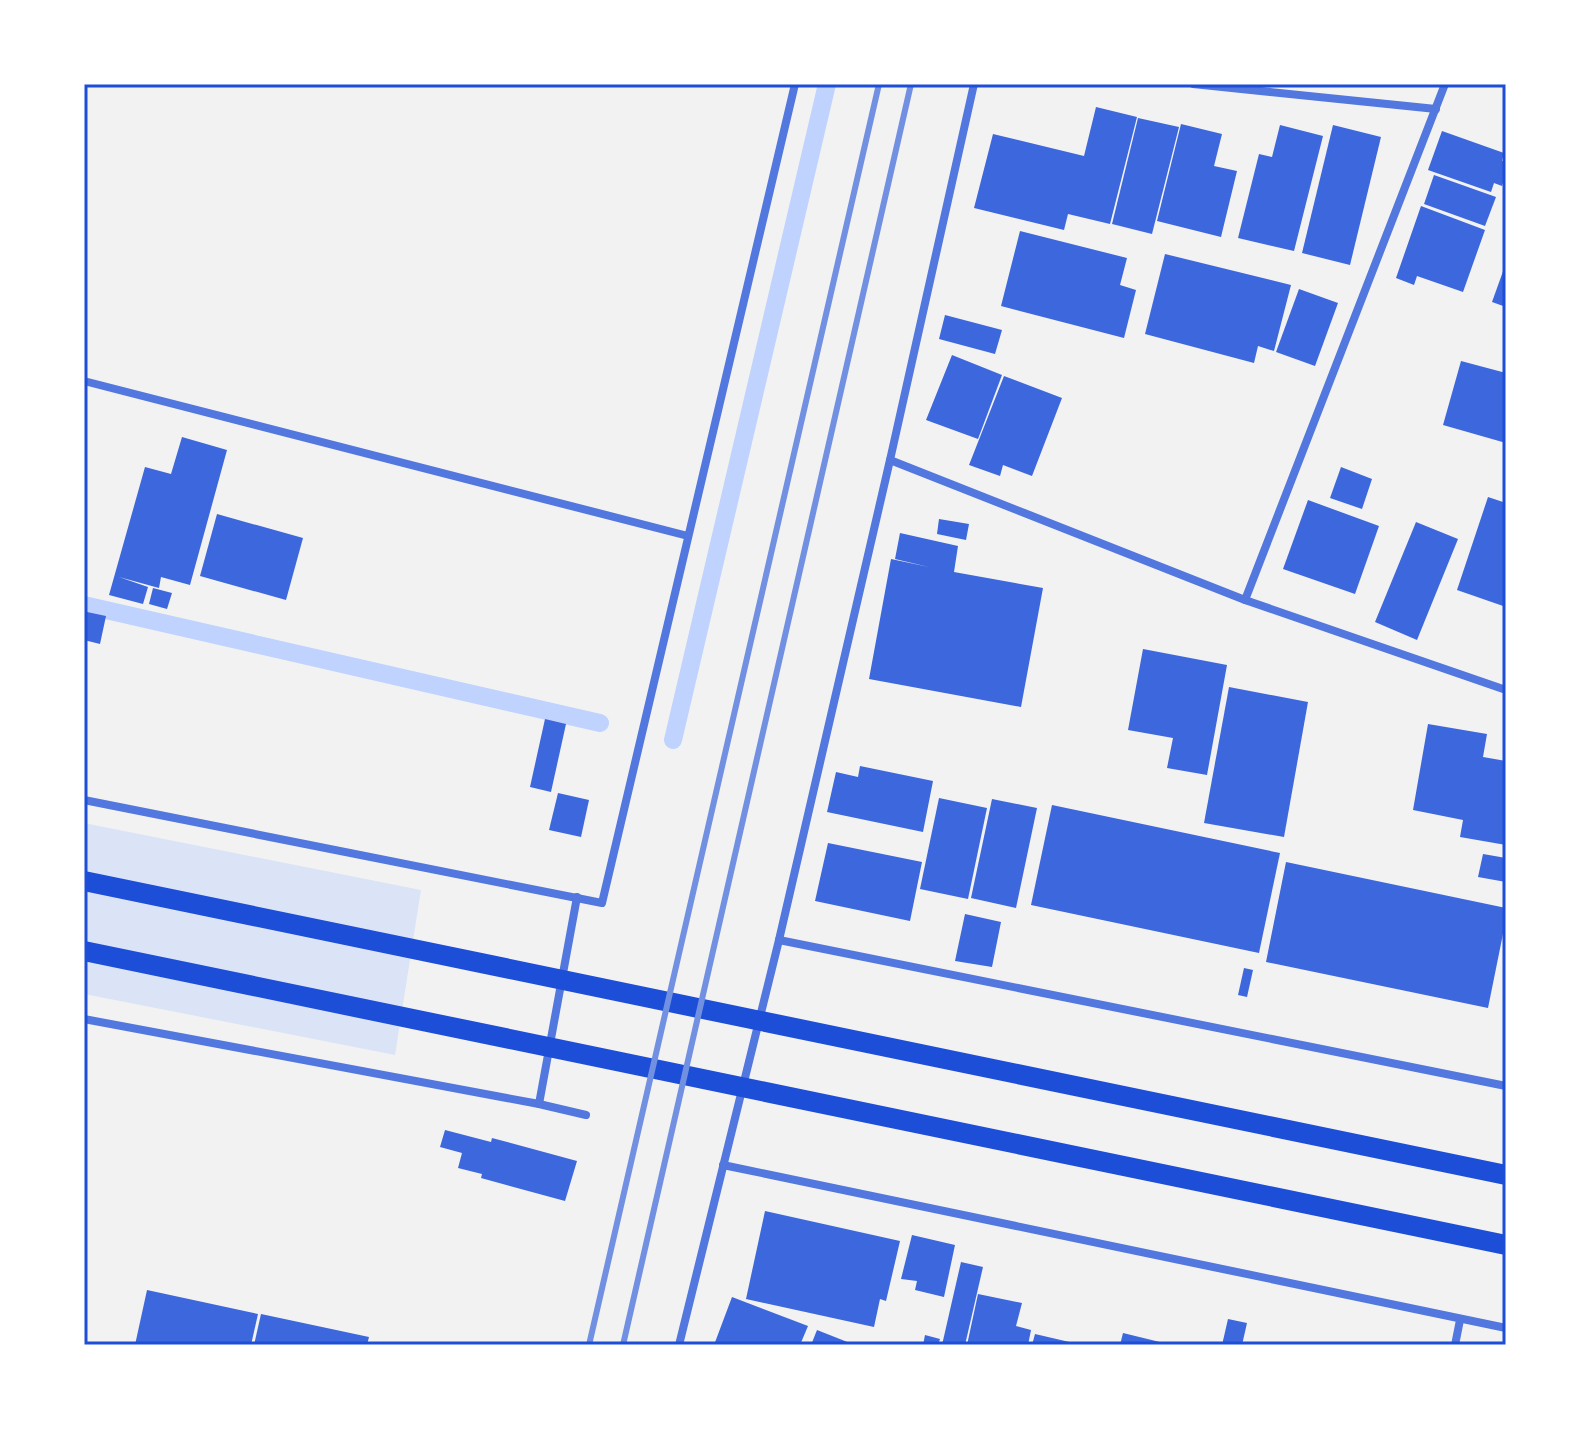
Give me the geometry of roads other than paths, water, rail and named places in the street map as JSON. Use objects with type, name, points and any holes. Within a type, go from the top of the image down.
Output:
[{"type":"main road","points":[[84,881],[1506,1175]]},
{"type":"main road","points":[[84,951],[1506,1245]]},
{"type":"street","points":[[84,800],[602,903],[795,84]]},
{"type":"street","points":[[679,1345],[779,940],[974,84]]},
{"type":"street","points":[[1193,84],[1436,109]]},
{"type":"street","points":[[1245,600],[1445,84]]},
{"type":"street","points":[[84,381],[688,536]]},
{"type":"street","points":[[890,460],[1245,600],[1506,690]]},
{"type":"street","points":[[539,1104],[577,897]]},
{"type":"street","points":[[779,940],[1506,1086]]},
{"type":"street","points":[[84,1019],[586,1115]]},
{"type":"street","points":[[723,1165],[1506,1328]]},
{"type":"street","points":[[1455,1345],[1460,1320]]},
{"type":"waterway","points":[[673,740],[827,84]]},
{"type":"waterway","points":[[84,605],[600,723]]},
{"type":"railway","points":[[589,1345],[879,84]]},
{"type":"railway","points":[[623,1345],[911,84]]}]
